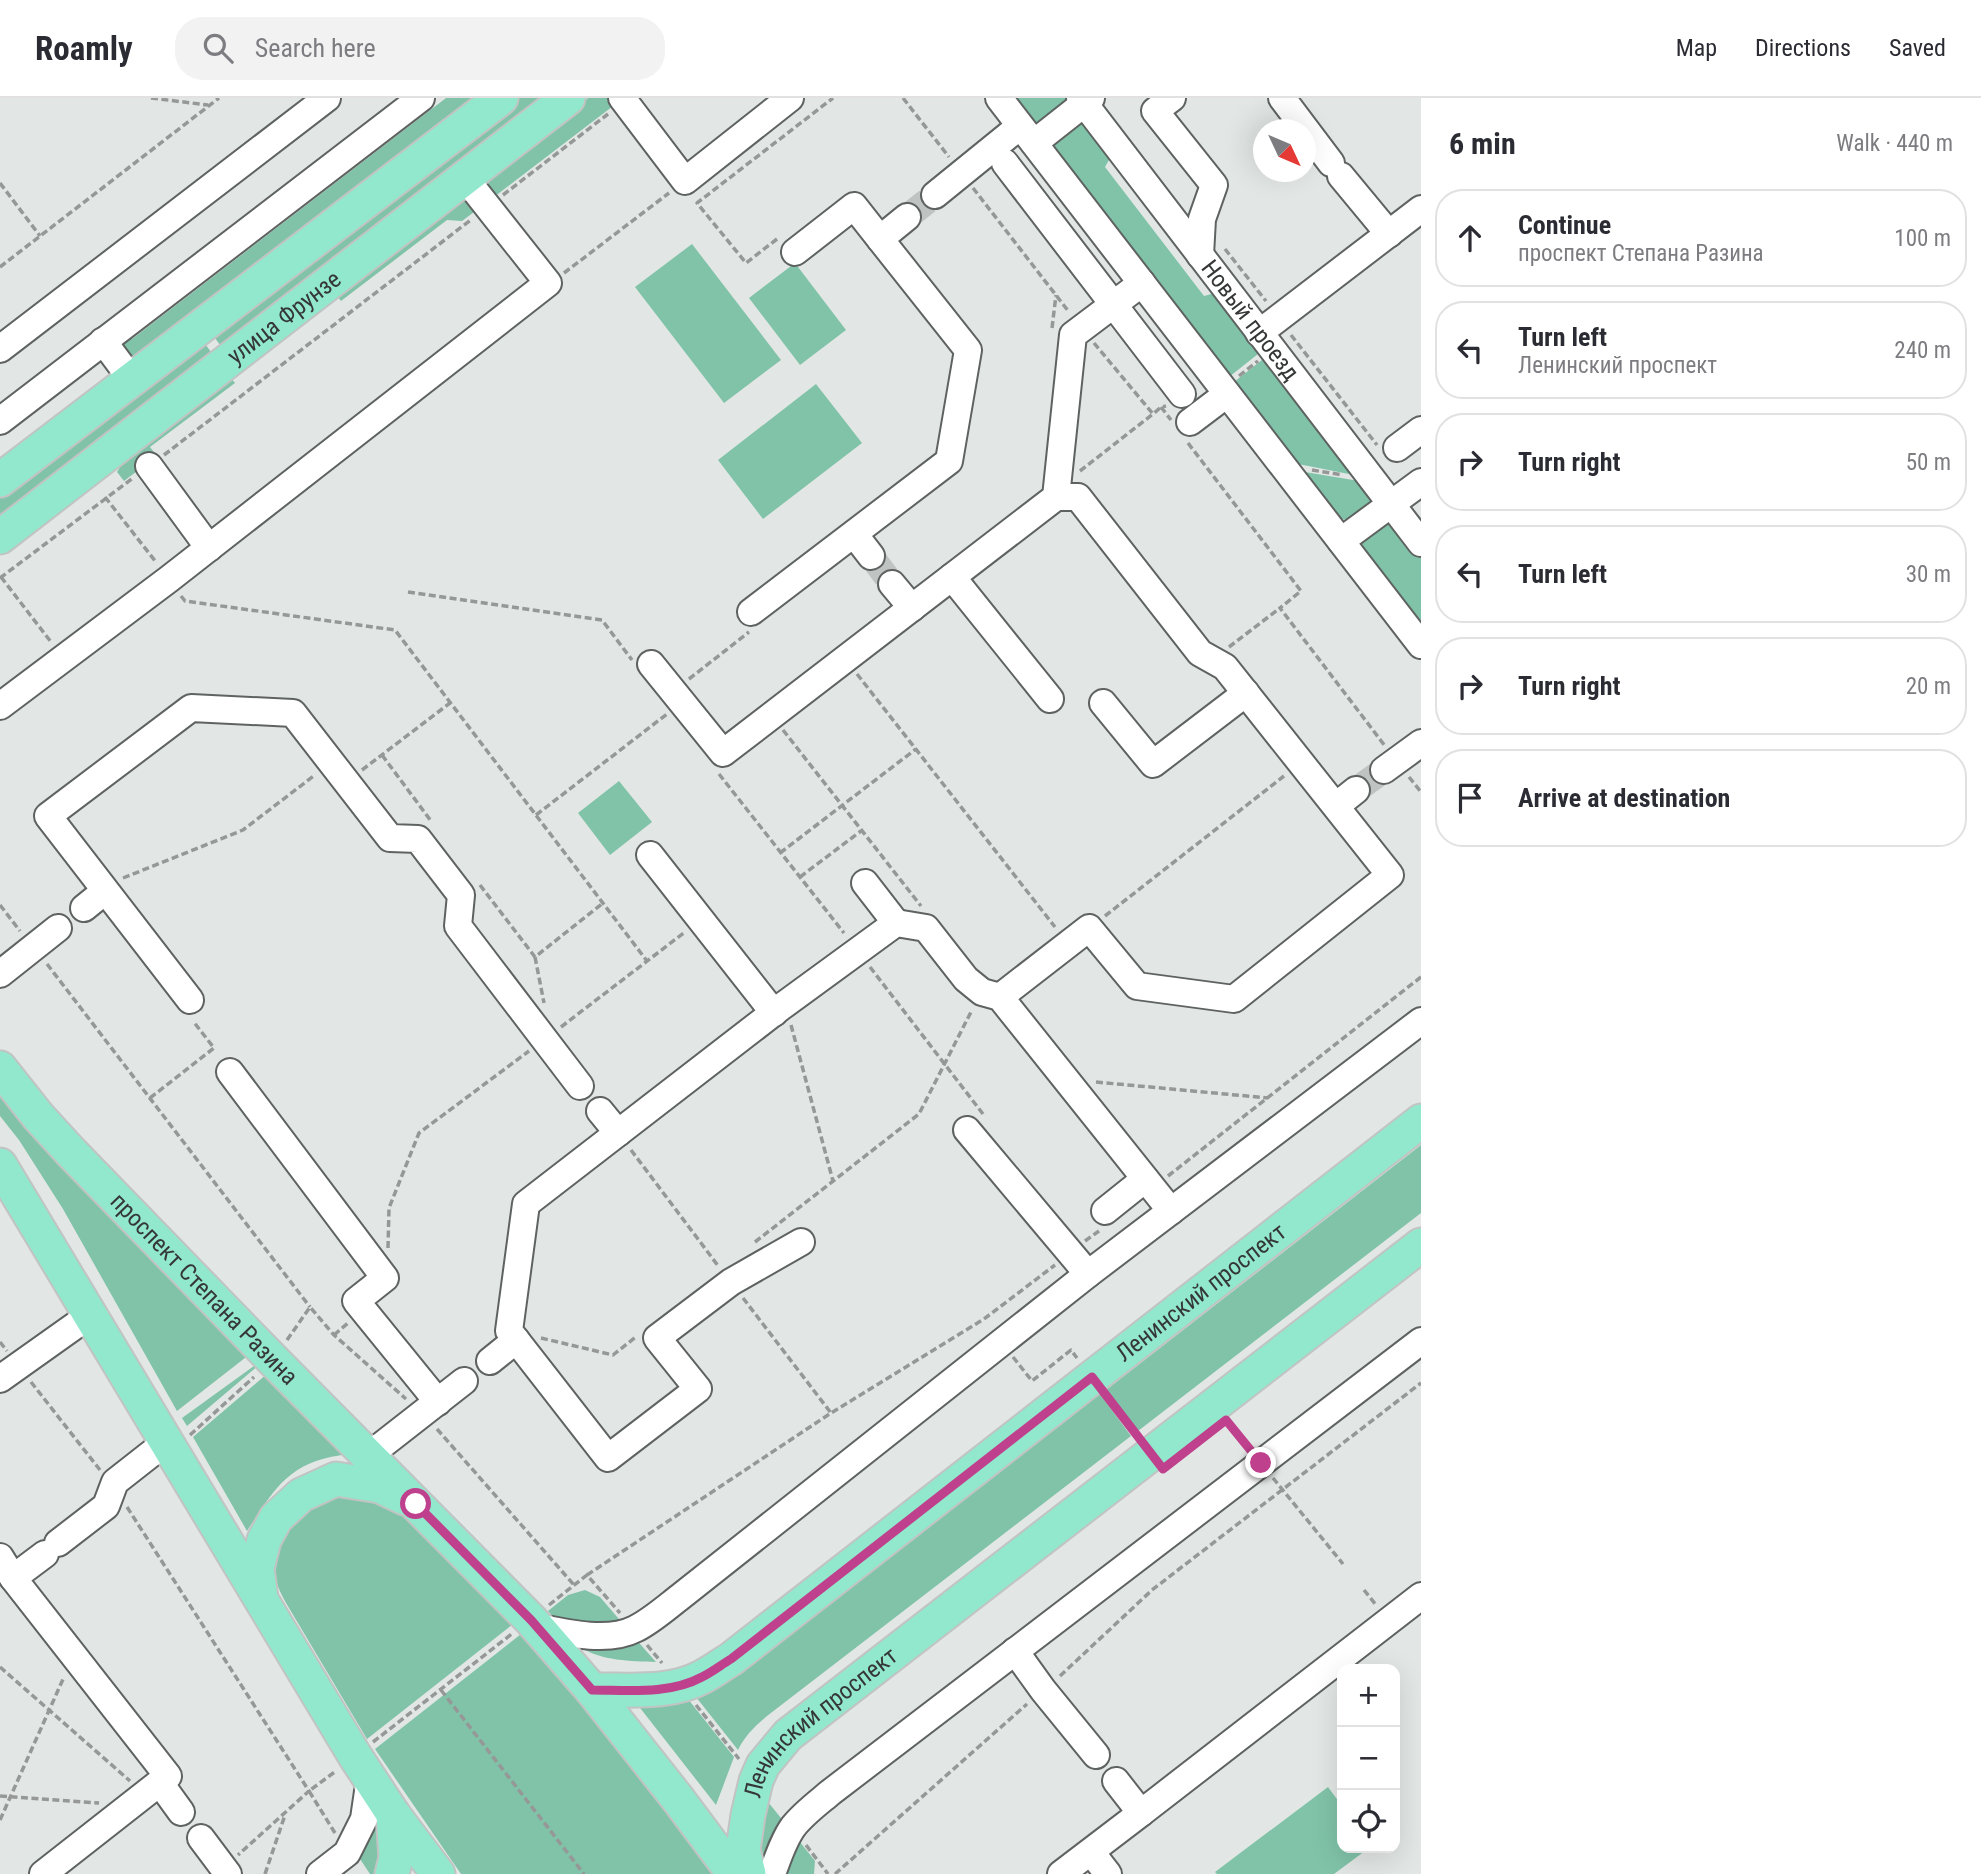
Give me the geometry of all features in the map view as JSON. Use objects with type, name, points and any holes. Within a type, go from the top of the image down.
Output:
[{"type":"main road","name":"улица Фрунзе","points":[[0,480],[501,98]]},
{"type":"main road","name":"улица Фрунзе","points":[[0,537],[568,98]]},
{"type":"main road","name":"проспект Степана Разина","points":[[0,1068],[38,1116],[71,1151],[537,1627],[592,1690],[734,1874]]},
{"type":"main road","name":"Ленинский проспект","points":[[592,1690],[655,1689],[700,1678],[731,1659],[1421,1121]]},
{"type":"main road","name":"проспект Степана Разина","points":[[0,1165],[370,1778],[438,1874]]},
{"type":"main road","name":"Ленинский проспект","points":[[750,1874],[743,1850],[755,1781],[763,1765],[788,1735],[1421,1245]]},
{"type":"main road","name":"проспект Степана Разина","points":[[262,1602],[257,1568],[264,1540],[276,1518],[301,1495],[336,1479],[380,1486],[416,1504]]},
{"type":"main road","points":[[392,1874],[396,1858],[393,1814]]},
{"type":"street","points":[[0,349],[327,98]]},
{"type":"street","points":[[0,421],[421,98]]},
{"type":"street","points":[[623,100],[685,181],[790,98]]},
{"type":"street","points":[[999,98],[1421,645]]},
{"type":"street","points":[[1172,98],[1155,111],[1214,185],[1202,219],[1200,255]]},
{"type":"street","points":[[1282,98],[1389,234]]},
{"type":"street","points":[[935,195],[1027,134],[1085,100]]},
{"type":"street","name":"Новый проезд","points":[[1085,100],[1259,333],[1421,543]]},
{"type":"street","points":[[1005,163],[1113,304],[1171,401]]},
{"type":"street","points":[[0,706],[169,579],[548,284],[465,178]]},
{"type":"street","points":[[750,622],[854,534],[949,461],[968,349],[854,206],[786,245]]},
{"type":"street","points":[[1259,333],[1421,209]]},
{"type":"street","points":[[880,239],[907,217]]},
{"type":"street","points":[[642,662],[673,691],[723,753],[952,577],[1057,485],[1073,335],[1142,283]]},
{"type":"street","points":[[103,341],[132,380]]},
{"type":"street","points":[[1184,430],[1227,394]]},
{"type":"street","points":[[1397,448],[1421,429]]},
{"type":"street","points":[[149,466],[209,548]]},
{"type":"street","points":[[1341,541],[1421,482]]},
{"type":"street","points":[[991,994],[1089,928],[1137,986],[1234,999],[1390,875],[1346,798],[1300,763],[1225,667],[1200,653],[1079,497],[1057,485]]},
{"type":"street","points":[[854,534],[871,556]]},
{"type":"street","points":[[952,577],[1050,699]]},
{"type":"street","points":[[892,584],[912,608]]},
{"type":"street","points":[[1103,703],[1153,764],[1246,693]]},
{"type":"street","points":[[190,1008],[48,816],[191,708],[293,713],[390,838],[418,839],[461,895],[458,926],[548,1037],[580,1086]]},
{"type":"street","points":[[1390,765],[1421,743]]},
{"type":"street","points":[[650,855],[778,1010]]},
{"type":"street","points":[[865,883],[896,923],[926,928],[966,979],[991,994],[1171,1211]]},
{"type":"street","points":[[84,908],[104,889]]},
{"type":"street","points":[[801,1242],[731,1282],[657,1338],[698,1389],[607,1458],[509,1331],[526,1204],[896,923]]},
{"type":"street","points":[[0,974],[58,928]]},
{"type":"street","points":[[537,1627],[587,1636],[635,1630],[1088,1274],[1421,1021]]},
{"type":"street","points":[[230,1072],[385,1278],[356,1301],[430,1408]]},
{"type":"street","points":[[600,1111],[618,1133]]},
{"type":"street","points":[[976,1123],[1088,1274]]},
{"type":"street","points":[[1104,1219],[1149,1184]]},
{"type":"street","points":[[9,1372],[90,1315]]},
{"type":"street","points":[[489,1361],[515,1339]]},
{"type":"street","points":[[772,1874],[792,1828],[811,1809],[1421,1341]]},
{"type":"street","points":[[368,1456],[464,1381]]},
{"type":"street","points":[[43,1874],[168,1776],[7,1568],[52,1549],[106,1506],[115,1482],[169,1446]]},
{"type":"street","points":[[1061,1874],[1421,1596]]},
{"type":"street","points":[[1015,1651],[1096,1755]]},
{"type":"street","points":[[320,1874],[347,1853],[364,1819],[370,1778]]},
{"type":"street","points":[[1116,1781],[1141,1813]]},
{"type":"street","points":[[146,1795],[181,1812]]},
{"type":"street","points":[[201,1838],[226,1871]]},
{"type":"street","points":[[1091,1852],[1108,1874]]},
{"type":"path","points":[[151,98],[209,106]]},
{"type":"path","points":[[0,267],[219,98]]},
{"type":"path","points":[[786,245],[746,263],[697,203],[833,98]]},
{"type":"path","points":[[63,658],[1,577],[487,207],[623,100]]},
{"type":"path","points":[[559,276],[685,181]]},
{"type":"path","points":[[0,183],[40,236]]},
{"type":"path","points":[[1052,336],[1056,295]]},
{"type":"path","points":[[1171,401],[1184,430],[1301,591],[1229,647]]},
{"type":"path","points":[[1057,485],[1075,475],[1153,414]]},
{"type":"path","points":[[105,497],[185,601],[395,630],[647,961],[419,1133],[389,1208],[388,1248]]},
{"type":"path","points":[[408,592],[603,620],[642,662]]},
{"type":"path","points":[[1279,608],[1390,765],[1421,792]]},
{"type":"path","points":[[536,816],[671,712],[662,700],[750,622]]},
{"type":"path","points":[[845,659],[1062,936]]},
{"type":"path","points":[[104,889],[243,830],[339,772],[382,755],[450,703]]},
{"type":"path","points":[[772,715],[928,916]]},
{"type":"path","points":[[780,853],[916,749]]},
{"type":"path","points":[[382,755],[438,830]]},
{"type":"path","points":[[1089,928],[1300,763]]},
{"type":"path","points":[[715,769],[858,950],[943,1065],[976,1123]]},
{"type":"path","points":[[800,877],[861,831]]},
{"type":"path","points":[[478,883],[535,957],[548,1037]]},
{"type":"path","points":[[535,957],[603,903]]},
{"type":"path","points":[[0,905],[310,1307],[334,1335],[430,1408],[574,1585]]},
{"type":"path","points":[[1149,1184],[1421,977]]},
{"type":"path","points":[[751,1245],[919,1114],[943,1065],[991,994]]},
{"type":"path","points":[[150,1098],[214,1048],[190,1008]]},
{"type":"path","points":[[778,1010],[789,1016],[833,1181]]},
{"type":"path","points":[[587,1575],[831,1413],[984,1319],[1071,1253],[1104,1219]]},
{"type":"path","points":[[169,1446],[273,1360],[310,1307]]},
{"type":"path","points":[[334,1335],[364,1310]]},
{"type":"path","points":[[984,1319],[1032,1381],[1071,1350],[1152,1454]]},
{"type":"path","points":[[515,1339],[518,1333],[613,1355],[652,1324],[661,1335]]},
{"type":"path","points":[[0,1342],[9,1372],[114,1487],[309,1791],[226,1871]]},
{"type":"path","points":[[835,1874],[1074,1664],[1152,1590],[1421,1383]]},
{"type":"path","points":[[1226,1420],[1343,1564]]},
{"type":"path","points":[[1364,1590],[1377,1607]]},
{"type":"path","points":[[0,1820],[73,1655]]},
{"type":"path","points":[[0,1667],[146,1795]]},
{"type":"path","points":[[441,1690],[584,1874]]},
{"type":"path","points":[[0,1796],[146,1795]]},
{"type":"path","points":[[265,1874],[286,1813]]},
{"type":"green space","points":[[446,98],[475,98],[135,358],[122,357],[118,333],[124,329],[132,339]]},
{"type":"green space","points":[[519,98],[543,98],[220,345],[212,334]]},
{"type":"green space","points":[[588,98],[612,98],[617,103],[494,197],[489,185],[491,173]]},
{"type":"green space","points":[[1009,98],[1068,98],[1066,105],[1037,128]]},
{"type":"green space","points":[[1078,117],[1113,153],[1105,167],[1204,296],[1219,292],[1263,350],[1224,381],[1047,150]]},
{"type":"green space","points":[[463,195],[482,206],[462,221],[447,220],[341,301],[335,293]]},
{"type":"green space","points":[[692,244],[781,360],[724,403],[635,287]]},
{"type":"green space","points":[[795,263],[846,330],[800,365],[749,298]]},
{"type":"green space","points":[[203,341],[211,352],[0,515],[0,497]]},
{"type":"green space","points":[[1267,356],[1359,476],[1288,462],[1229,386]]},
{"type":"green space","points":[[229,376],[235,383],[150,447],[157,456],[124,481],[117,472],[131,449]]},
{"type":"green space","points":[[816,384],[862,443],[763,519],[718,460]]},
{"type":"green space","points":[[1293,470],[1365,482],[1373,500],[1348,520],[1340,519]]},
{"type":"green space","points":[[1383,517],[1421,552],[1421,634],[1358,547],[1360,538]]},
{"type":"green space","points":[[619,781],[652,822],[610,855],[578,813]]},
{"type":"green space","points":[[0,1095],[29,1132],[250,1354],[177,1411],[63,1209],[19,1140],[0,1116]]},
{"type":"green space","points":[[1421,1145],[1421,1213],[1138,1431],[1106,1390]]},
{"type":"green space","points":[[258,1363],[259,1365],[187,1426],[182,1418]]},
{"type":"green space","points":[[268,1373],[350,1454],[314,1462],[288,1477],[277,1488],[247,1531],[193,1437]]},
{"type":"green space","points":[[1100,1394],[1131,1436],[767,1716],[750,1732],[738,1750],[692,1692],[735,1674]]},
{"type":"green space","points":[[341,1493],[388,1497],[517,1621],[367,1739],[286,1603],[276,1578],[280,1550],[294,1524],[311,1508]]},
{"type":"green space","points":[[585,1590],[600,1597],[624,1625],[559,1623],[548,1611],[568,1595]]},
{"type":"green space","points":[[525,1631],[716,1874],[461,1874],[375,1749]]},
{"type":"green space","points":[[633,1636],[656,1662],[607,1658],[580,1647]]},
{"type":"green space","points":[[684,1694],[734,1757],[716,1805],[637,1704]]},
{"type":"green space","points":[[1328,1787],[1337,1799],[1337,1853],[1362,1853],[1334,1874],[1215,1872]]},
{"type":"green space","points":[[760,1792],[785,1823],[768,1874],[753,1845]]},
{"type":"green space","points":[[373,1810],[383,1840],[377,1874],[370,1874],[356,1853]]},
{"type":"green space","points":[[796,1837],[815,1861],[814,1874],[779,1874]]},
{"type":"tunnel","points":[[907,217],[935,195]]},
{"type":"tunnel","points":[[871,556],[892,584]]},
{"type":"tunnel","points":[[1356,790],[1384,770]]},
{"type":"route","points":[[416,1504],[531,1620],[592,1690],[647,1690],[680,1685],[700,1678],[731,1659],[1092,1377],[1163,1469],[1226,1420],[1261,1463]]}]
